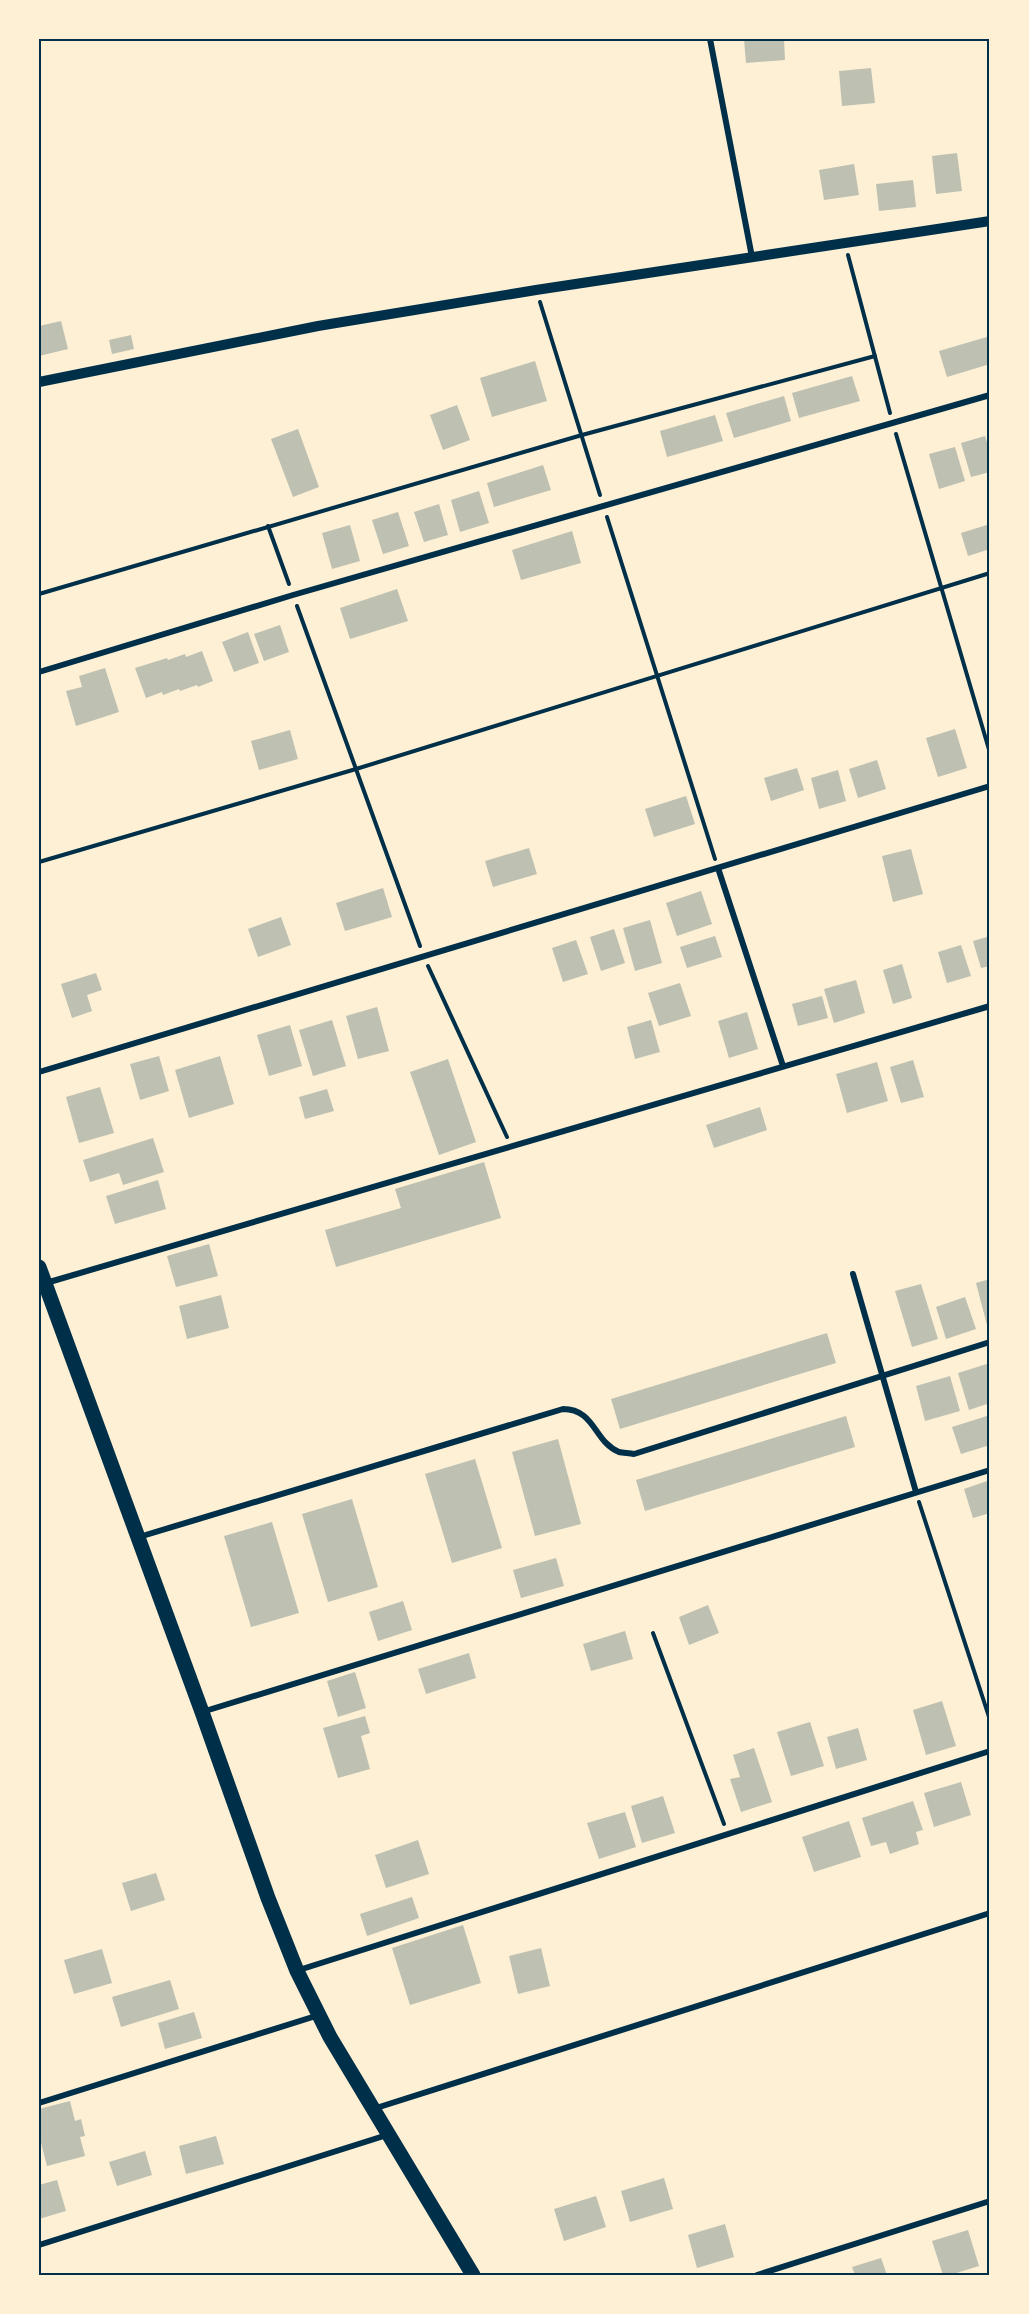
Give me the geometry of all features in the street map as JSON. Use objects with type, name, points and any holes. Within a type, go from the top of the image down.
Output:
[{"type":"main road","points":[[39,1267],[268,1898],[297,1971],[387,2135],[473,2275]]},
{"type":"street","points":[[710,39],[752,258]]},
{"type":"street","points":[[39,382],[318,326],[536,290],[990,221]]},
{"type":"street","points":[[39,672],[293,595],[990,395]]},
{"type":"street","points":[[39,1072],[990,786]]},
{"type":"street","points":[[718,868],[783,1066]]},
{"type":"street","points":[[45,1283],[990,1006]]},
{"type":"street","points":[[853,1274],[916,1492]]},
{"type":"street","points":[[138,1537],[563,1409],[575,1409],[585,1416],[618,1452],[634,1454],[990,1342]]},
{"type":"street","points":[[202,1712],[990,1470]]},
{"type":"street","points":[[297,1971],[990,1751]]},
{"type":"street","points":[[373,2109],[990,1913]]},
{"type":"street","points":[[39,2103],[320,2015]]},
{"type":"street","points":[[39,2245],[387,2135]]},
{"type":"street","points":[[758,2275],[990,2202]]},
{"type":"path","points":[[845,244],[893,424],[990,753]]},
{"type":"path","points":[[536,290],[718,868]]},
{"type":"path","points":[[39,594],[582,435],[874,356]]},
{"type":"path","points":[[268,526],[424,956],[511,1146]]},
{"type":"path","points":[[39,862],[356,769],[990,573]]},
{"type":"path","points":[[916,1492],[990,1720]]},
{"type":"path","points":[[653,1633],[727,1833]]},
{"type":"building","points":[[744,39],[784,39],[785,60],[746,63]]},
{"type":"building","points":[[871,68],[875,103],[842,106],[839,71]]},
{"type":"building","points":[[957,153],[962,191],[936,194],[932,156]]},
{"type":"building","points":[[854,164],[859,195],[824,200],[819,170]]},
{"type":"building","points":[[913,180],[916,207],[879,211],[876,184]]},
{"type":"building","points":[[61,321],[68,349],[39,356],[39,326]]},
{"type":"building","points":[[131,335],[134,349],[112,354],[109,340]]},
{"type":"building","points":[[990,336],[990,364],[947,377],[939,351]]},
{"type":"building","points":[[535,361],[547,401],[492,417],[480,378]]},
{"type":"building","points":[[852,376],[860,401],[799,418],[792,393]]},
{"type":"building","points":[[784,396],[791,421],[734,438],[726,413]]},
{"type":"building","points":[[457,405],[470,440],[443,450],[430,415]]},
{"type":"building","points":[[715,415],[723,441],[667,457],[660,431]]},
{"type":"building","points":[[298,429],[319,487],[293,497],[271,439]]},
{"type":"building","points":[[985,436],[990,452],[990,472],[971,477],[961,443]]},
{"type":"building","points":[[955,447],[965,481],[939,489],[929,454]]},
{"type":"building","points":[[543,465],[551,490],[494,507],[487,483]]},
{"type":"building","points":[[479,491],[489,523],[460,532],[451,500]]},
{"type":"building","points":[[439,504],[448,535],[424,542],[414,512]]},
{"type":"building","points":[[398,512],[409,546],[383,554],[372,520]]},
{"type":"building","points":[[990,524],[990,549],[968,556],[961,533]]},
{"type":"building","points":[[350,525],[360,561],[332,569],[322,533]]},
{"type":"building","points":[[572,531],[581,563],[521,580],[512,550]]},
{"type":"building","points":[[397,589],[408,621],[350,639],[340,608]]},
{"type":"building","points":[[280,625],[289,652],[264,661],[254,634]]},
{"type":"building","points":[[248,632],[259,663],[234,672],[222,642]]},
{"type":"building","points":[[202,651],[213,681],[198,687],[197,685],[180,691],[179,689],[163,695],[162,692],[146,698],[135,668],[185,654],[186,657]]},
{"type":"building","points":[[105,668],[119,712],[76,726],[66,691],[82,687],[79,676]]},
{"type":"building","points":[[955,729],[967,768],[938,777],[926,738]]},
{"type":"building","points":[[290,730],[298,759],[259,770],[251,741]]},
{"type":"building","points":[[877,760],[886,789],[858,798],[849,769]]},
{"type":"building","points":[[797,768],[804,790],[771,801],[764,778]]},
{"type":"building","points":[[838,770],[846,801],[819,809],[811,778]]},
{"type":"building","points":[[686,796],[695,824],[654,837],[645,809]]},
{"type":"building","points":[[529,848],[537,874],[493,887],[485,861]]},
{"type":"building","points":[[911,849],[923,894],[893,902],[882,856]]},
{"type":"building","points":[[383,888],[392,917],[345,931],[336,903]]},
{"type":"building","points":[[701,891],[712,924],[677,936],[666,903]]},
{"type":"building","points":[[281,917],[291,945],[258,957],[248,929]]},
{"type":"building","points":[[650,920],[662,963],[635,971],[623,928]]},
{"type":"building","points":[[614,929],[625,963],[601,971],[590,937]]},
{"type":"building","points":[[715,936],[722,957],[687,968],[680,947]]},
{"type":"building","points":[[990,936],[990,966],[981,968],[973,941]]},
{"type":"building","points":[[576,940],[588,974],[563,982],[552,948]]},
{"type":"building","points":[[961,945],[971,976],[947,983],[938,952]]},
{"type":"building","points":[[902,964],[912,998],[893,1004],[883,970]]},
{"type":"building","points":[[96,973],[102,990],[87,995],[92,1011],[72,1018],[61,984]]},
{"type":"building","points":[[856,980],[865,1013],[834,1023],[824,989]]},
{"type":"building","points":[[680,983],[691,1016],[659,1026],[648,993]]},
{"type":"building","points":[[822,996],[828,1018],[798,1026],[792,1004]]},
{"type":"building","points":[[377,1007],[389,1051],[358,1059],[346,1016]]},
{"type":"building","points":[[747,1012],[758,1049],[729,1058],[718,1021]]},
{"type":"building","points":[[332,1020],[346,1066],[313,1076],[299,1030]]},
{"type":"building","points":[[651,1020],[660,1052],[635,1059],[627,1027]]},
{"type":"building","points":[[290,1025],[302,1066],[269,1076],[257,1035]]},
{"type":"building","points":[[159,1056],[169,1091],[140,1100],[130,1064]]},
{"type":"building","points":[[220,1056],[234,1104],[189,1118],[175,1070]]},
{"type":"building","points":[[448,1059],[476,1142],[439,1155],[410,1072]]},
{"type":"building","points":[[913,1060],[924,1097],[901,1103],[890,1067]]},
{"type":"building","points":[[877,1062],[888,1101],[847,1113],[836,1074]]},
{"type":"building","points":[[100,1087],[114,1133],[79,1143],[66,1097]]},
{"type":"building","points":[[327,1089],[334,1111],[305,1119],[299,1097]]},
{"type":"building","points":[[760,1107],[767,1130],[714,1148],[706,1125]]},
{"type":"building","points":[[153,1138],[164,1172],[123,1185],[119,1173],[90,1182],[83,1160]]},
{"type":"building","points":[[484,1162],[501,1218],[336,1267],[325,1230],[401,1208],[395,1189]]},
{"type":"building","points":[[158,1180],[166,1209],[115,1224],[106,1196]]},
{"type":"building","points":[[209,1244],[218,1276],[176,1287],[167,1256]]},
{"type":"building","points":[[990,1279],[990,1324],[987,1325],[976,1283]]},
{"type":"building","points":[[921,1284],[938,1339],[912,1347],[895,1291]]},
{"type":"building","points":[[221,1295],[229,1328],[187,1339],[179,1306]]},
{"type":"building","points":[[965,1297],[976,1329],[946,1339],[936,1307]]},
{"type":"building","points":[[827,1333],[836,1363],[620,1429],[611,1399]]},
{"type":"building","points":[[990,1363],[990,1403],[969,1410],[958,1373]]},
{"type":"building","points":[[950,1376],[960,1411],[925,1421],[916,1386]]},
{"type":"building","points":[[990,1415],[990,1445],[961,1454],[952,1427]]},
{"type":"building","points":[[846,1416],[855,1447],[645,1511],[636,1480]]},
{"type":"building","points":[[558,1439],[581,1524],[535,1536],[512,1452]]},
{"type":"building","points":[[475,1459],[502,1548],[452,1563],[425,1474]]},
{"type":"building","points":[[990,1480],[990,1513],[973,1518],[964,1489]]},
{"type":"building","points":[[352,1499],[378,1587],[328,1602],[302,1514]]},
{"type":"building","points":[[272,1522],[299,1613],[251,1627],[224,1536]]},
{"type":"building","points":[[556,1558],[564,1586],[521,1598],[513,1570]]},
{"type":"building","points":[[403,1601],[412,1630],[378,1641],[369,1612]]},
{"type":"building","points":[[708,1605],[719,1633],[689,1645],[679,1617]]},
{"type":"building","points":[[625,1631],[633,1659],[591,1671],[583,1644]]},
{"type":"building","points":[[469,1653],[476,1678],[426,1694],[418,1669]]},
{"type":"building","points":[[355,1672],[366,1708],[338,1717],[327,1681]]},
{"type":"building","points":[[942,1701],[956,1746],[926,1755],[913,1710]]},
{"type":"building","points":[[365,1716],[370,1733],[361,1736],[370,1769],[338,1778],[323,1728]]},
{"type":"building","points":[[810,1722],[824,1766],[791,1776],[777,1732]]},
{"type":"building","points":[[858,1728],[867,1760],[836,1769],[827,1737]]},
{"type":"building","points":[[754,1748],[772,1802],[741,1812],[730,1779],[740,1777],[733,1755]]},
{"type":"building","points":[[961,1782],[971,1815],[934,1827],[924,1793]]},
{"type":"building","points":[[663,1796],[675,1833],[642,1843],[631,1806]]},
{"type":"building","points":[[913,1801],[923,1830],[916,1832],[919,1844],[890,1854],[886,1842],[871,1846],[862,1818]]},
{"type":"building","points":[[625,1812],[636,1847],[599,1859],[587,1823]]},
{"type":"building","points":[[849,1821],[861,1857],[814,1872],[802,1837]]},
{"type":"building","points":[[418,1840],[429,1874],[386,1888],[375,1855]]},
{"type":"building","points":[[156,1873],[165,1900],[131,1911],[122,1883]]},
{"type":"building","points":[[412,1897],[419,1918],[367,1936],[360,1914]]},
{"type":"building","points":[[463,1925],[481,1983],[410,2005],[392,1948]]},
{"type":"building","points":[[541,1948],[550,1986],[518,1994],[509,1956]]},
{"type":"building","points":[[102,1949],[112,1983],[74,1994],[64,1960]]},
{"type":"building","points":[[170,1980],[179,2009],[121,2027],[112,1997]]},
{"type":"building","points":[[194,2012],[202,2038],[165,2049],[158,2023]]},
{"type":"building","points":[[70,2101],[75,2121],[81,2119],[85,2136],[80,2137],[85,2156],[47,2166],[41,2143],[39,2143],[39,2109]]},
{"type":"building","points":[[216,2136],[224,2164],[186,2174],[179,2146]]},
{"type":"building","points":[[145,2151],[152,2175],[117,2186],[109,2162]]},
{"type":"building","points":[[664,2178],[673,2209],[630,2222],[621,2191]]},
{"type":"building","points":[[57,2180],[66,2211],[39,2219],[39,2185]]},
{"type":"building","points":[[596,2196],[606,2227],[564,2241],[554,2209]]},
{"type":"building","points":[[725,2224],[734,2257],[697,2268],[688,2235]]},
{"type":"building","points":[[968,2230],[979,2266],[943,2275],[932,2241]]},
{"type":"building","points":[[881,2258],[887,2275],[855,2275],[852,2267]]}]
